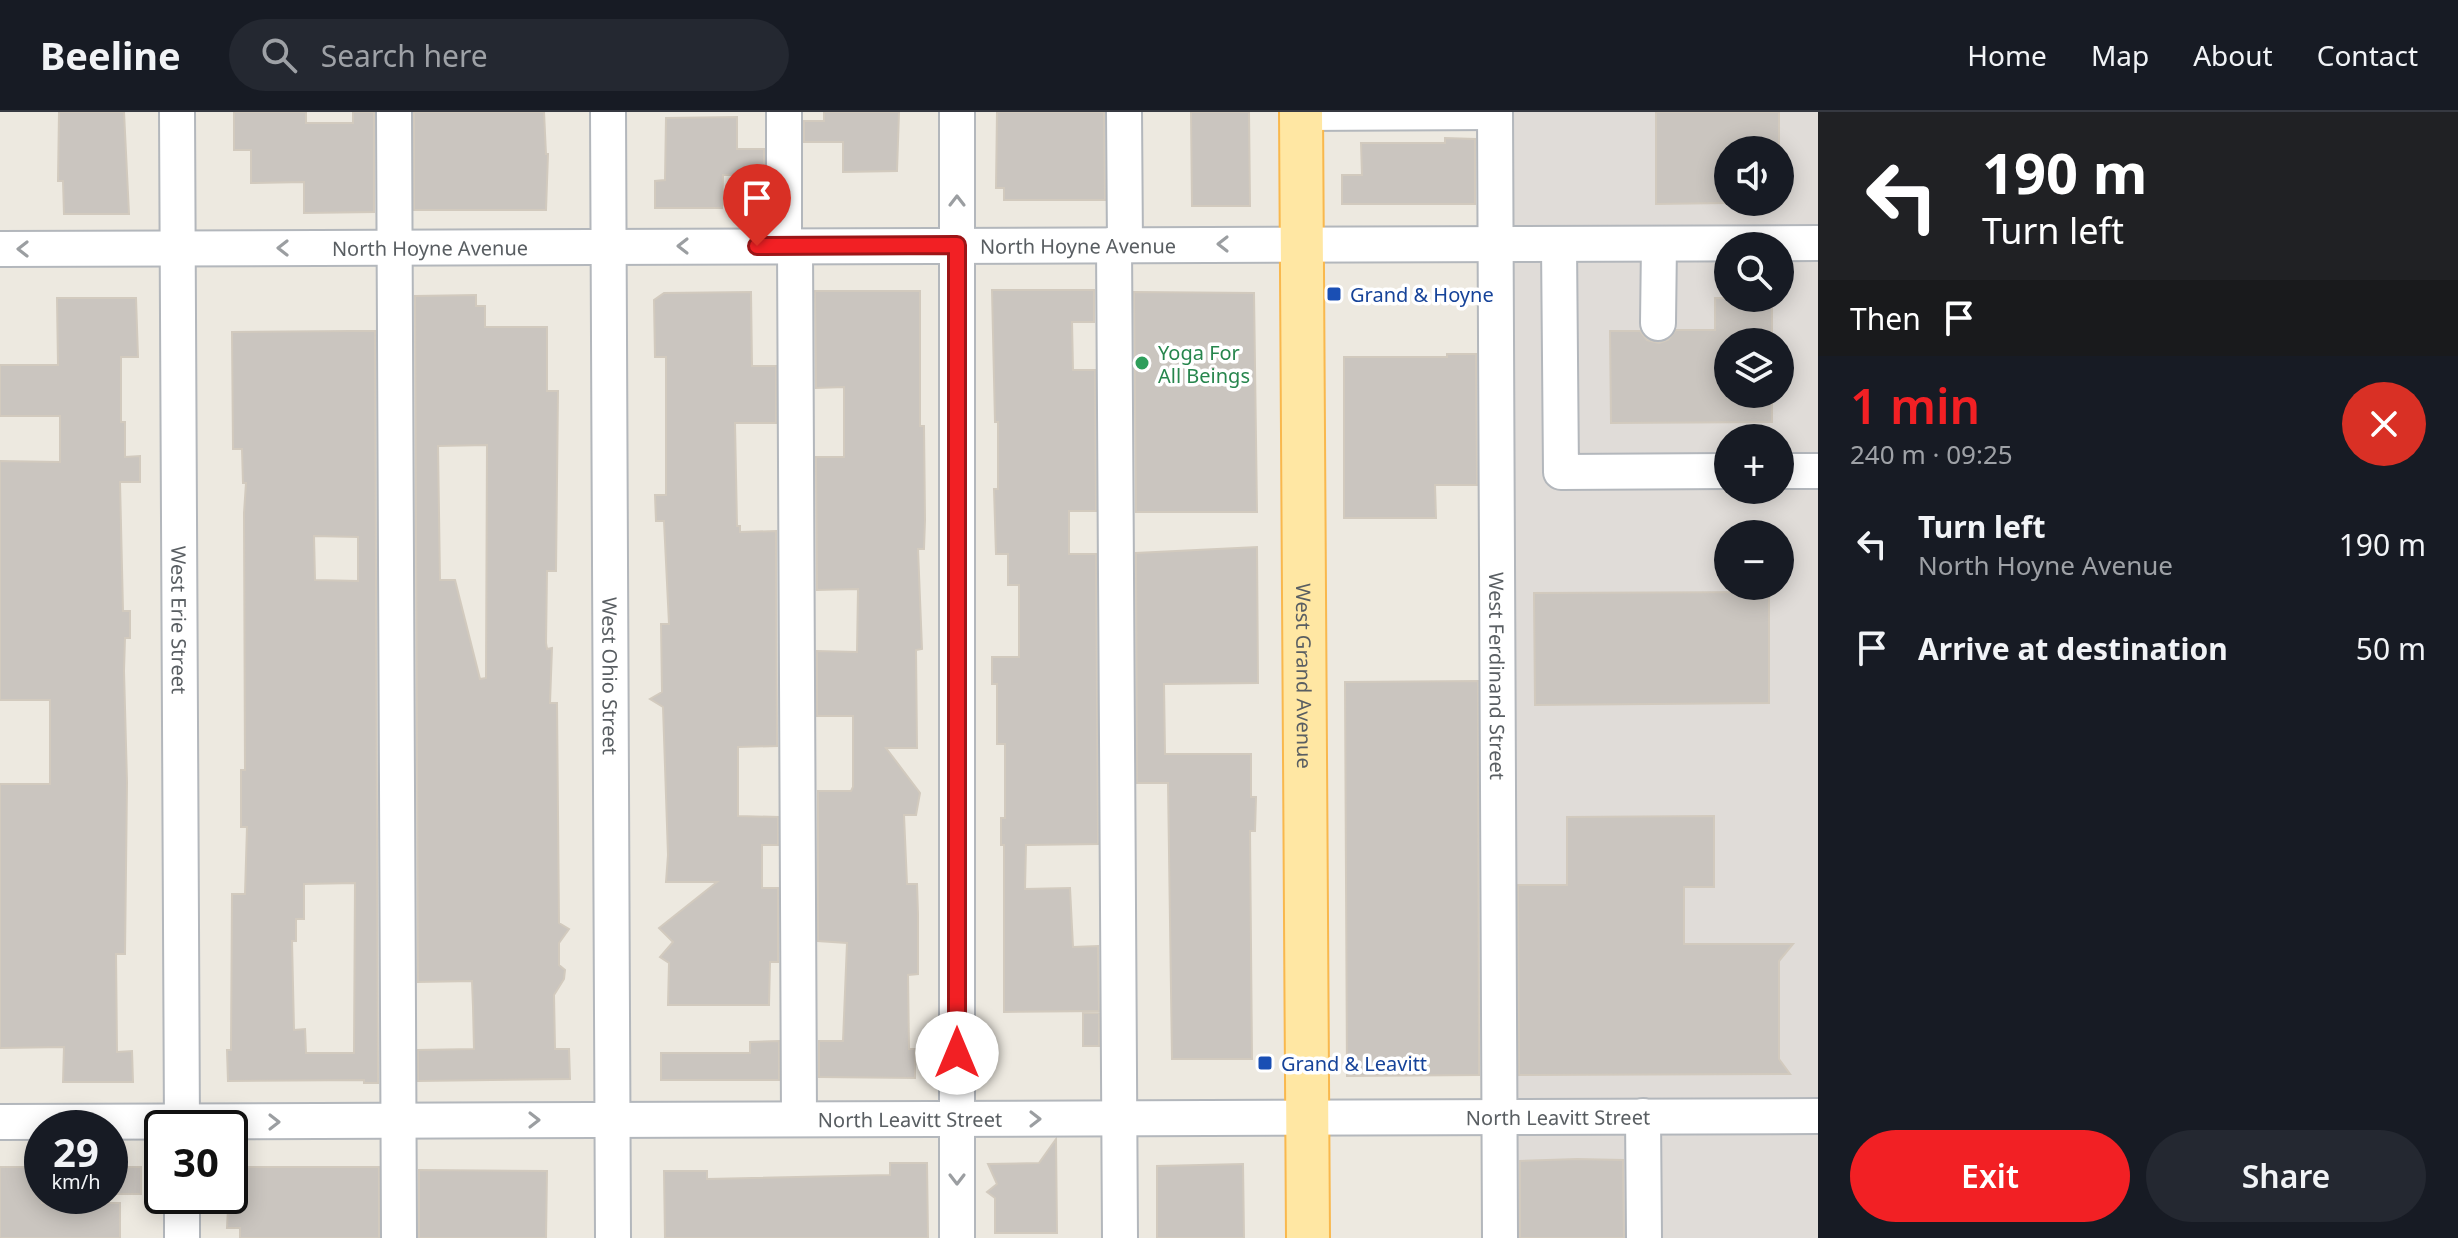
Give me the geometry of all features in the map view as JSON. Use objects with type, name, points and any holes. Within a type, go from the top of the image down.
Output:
[{"type":"main road","name":"West Grand Avenue","points":[[1301,113],[1308,1238]]},
{"type":"street","name":"West Erie Street","points":[[177,112],[182,1110]]},
{"type":"street","points":[[394,112],[399,1238]]},
{"type":"street","name":"West Ohio Street","points":[[608,112],[613,1238]]},
{"type":"street","points":[[784,112],[790,246],[799,1119]]},
{"type":"street","points":[[957,112],[957,1238]]},
{"type":"street","points":[[1120,1238],[1120,244],[1124,112]]},
{"type":"street","points":[[1301,113],[1495,112]]},
{"type":"street","name":"West Ferdinand Street","points":[[1495,112],[1500,1238]]},
{"type":"street","name":"North Hoyne Avenue","points":[[0,249],[1818,243]]},
{"type":"street","points":[[1559,244],[1561,472],[1714,471]]},
{"type":"street","points":[[1658,323],[1659,244]]},
{"type":"street","points":[[1794,471],[1818,471]]},
{"type":"street","points":[[1643,1116],[1644,1238]]},
{"type":"street","name":"North Leavitt Street","points":[[248,1124],[1818,1116]]},
{"type":"street","name":"North Leavitt Street","points":[[0,1122],[144,1124]]},
{"type":"street","points":[[182,1214],[182,1238]]},
{"type":"shaded area","points":[[1491,112],[1818,112],[1818,1238],[1499,1238]]},
{"type":"building","points":[[59,112],[124,112],[129,214],[64,214],[63,181],[58,181]]},
{"type":"building","points":[[234,112],[306,112],[306,123],[353,123],[353,112],[374,112],[374,212],[304,213],[304,182],[251,183],[251,150],[234,150]]},
{"type":"building","points":[[414,112],[544,112],[548,154],[546,210],[414,210]]},
{"type":"building","points":[[824,112],[899,112],[897,171],[843,172],[843,142],[804,142],[804,121],[824,121]]},
{"type":"building","points":[[997,112],[1104,112],[1105,200],[1004,200],[1004,188],[996,188]]},
{"type":"building","points":[[1191,112],[1249,112],[1250,206],[1192,206]]},
{"type":"building","points":[[1656,112],[1779,112],[1779,136],[1714,136],[1714,203],[1656,204]]},
{"type":"building","points":[[737,117],[737,149],[764,149],[764,175],[723,175],[722,208],[655,208],[655,181],[665,180],[666,118]]},
{"type":"building","points":[[1445,138],[1475,139],[1475,204],[1342,204],[1342,175],[1362,175],[1361,143],[1445,143]]},
{"type":"building","points":[[992,290],[1094,290],[1094,322],[1072,322],[1073,370],[1095,370],[1096,511],[1069,511],[1069,554],[1096,554],[1098,844],[1026,845],[1025,889],[1070,888],[1073,947],[1098,946],[1099,1011],[1004,1012],[1004,845],[1001,845],[1001,818],[1005,818],[1005,744],[997,744],[997,684],[992,684],[992,657],[1019,657],[1019,585],[1008,585],[1008,554],[996,554],[994,489],[998,489],[998,422],[995,422]]},
{"type":"building","points":[[815,291],[920,291],[920,426],[924,426],[925,520],[924,549],[918,549],[922,649],[916,650],[917,748],[886,748],[920,793],[916,815],[904,815],[907,884],[917,884],[918,974],[908,975],[909,1049],[915,1049],[915,1078],[819,1077],[819,1041],[843,1041],[847,943],[818,941],[818,791],[851,791],[853,787],[853,716],[817,716],[817,651],[857,652],[858,589],[817,590],[816,457],[844,457],[844,387],[816,388]]},
{"type":"building","points":[[751,292],[752,366],[776,366],[776,423],[735,423],[737,526],[740,526],[740,532],[776,531],[777,746],[738,747],[738,816],[778,817],[778,845],[762,845],[762,888],[778,888],[778,962],[770,962],[769,1005],[668,1005],[669,963],[660,957],[673,942],[659,928],[717,882],[666,882],[668,855],[663,707],[650,699],[662,692],[661,624],[669,624],[664,521],[656,521],[655,495],[666,495],[666,357],[655,357],[654,300],[664,293]]},
{"type":"building","points":[[1134,292],[1254,293],[1257,512],[1136,512]]},
{"type":"building","points":[[476,295],[476,306],[485,306],[485,327],[547,327],[547,391],[558,391],[556,571],[547,571],[546,643],[547,649],[552,648],[550,703],[557,703],[559,923],[569,929],[559,943],[559,965],[565,970],[564,979],[554,995],[555,1049],[569,1049],[570,1079],[418,1081],[418,1050],[474,1049],[472,981],[418,982],[415,296]],"holes":[[[487,445],[486,678],[480,679],[455,580],[440,580],[438,446]]]},
{"type":"building","points":[[57,298],[136,298],[138,357],[121,357],[121,422],[125,422],[125,457],[140,456],[140,482],[120,482],[123,611],[130,611],[130,638],[125,638],[124,671],[127,782],[125,954],[116,954],[117,1052],[132,1051],[133,1082],[63,1082],[64,1047],[0,1048],[0,784],[50,784],[50,700],[0,700],[0,461],[60,462],[60,416],[0,416],[0,365],[58,365]]},
{"type":"building","points":[[1715,312],[1772,312],[1772,328],[1715,328]]},
{"type":"building","points":[[1676,330],[1714,330],[1714,408],[1772,408],[1772,422],[1611,423],[1610,331],[1640,331],[1647,340],[1659,343],[1668,340]]},
{"type":"building","points":[[375,331],[378,1083],[364,1083],[364,1080],[228,1081],[232,894],[245,894],[247,827],[241,827],[241,770],[245,770],[246,483],[243,483],[242,449],[233,449],[232,332]],"holes":[[[314,536],[358,537],[358,581],[315,580]],[[355,883],[354,1053],[306,1053],[305,1029],[294,1030],[292,941],[296,941],[296,919],[304,919],[304,884]]]},
{"type":"building","points":[[1447,354],[1476,354],[1477,485],[1435,485],[1436,518],[1344,518],[1344,357],[1447,357]]},
{"type":"building","points":[[1257,547],[1258,683],[1164,684],[1165,754],[1251,754],[1251,797],[1256,797],[1255,831],[1250,831],[1252,1059],[1172,1059],[1168,783],[1137,783],[1136,553]]},
{"type":"building","points":[[1714,592],[1714,600],[1769,600],[1769,703],[1535,705],[1534,593]]},
{"type":"building","points":[[1478,681],[1479,1075],[1347,1076],[1345,682]]},
{"type":"building","points":[[1714,816],[1714,887],[1684,887],[1684,944],[1793,944],[1779,961],[1779,1059],[1790,1074],[1519,1075],[1518,885],[1567,885],[1567,817]]},
{"type":"building","points":[[1083,1013],[1099,1013],[1099,1046],[1083,1046]]},
{"type":"building","points":[[779,1041],[779,1080],[661,1080],[661,1053],[750,1053],[750,1042]]},
{"type":"building","points":[[1056,1139],[1057,1233],[995,1233],[995,1198],[987,1192],[997,1184],[988,1164],[1039,1163]]},
{"type":"building","points":[[1623,1160],[1624,1238],[1520,1238],[1520,1161]]},
{"type":"building","points":[[890,1163],[927,1163],[928,1238],[665,1238],[664,1171],[707,1171],[707,1179],[890,1175]]},
{"type":"building","points":[[1243,1164],[1244,1238],[1157,1238],[1157,1166]]},
{"type":"building","points":[[0,1167],[24,1167],[24,1214],[120,1214],[120,1238],[0,1238]]},
{"type":"building","points":[[128,1167],[141,1167],[141,1194],[128,1194]]},
{"type":"building","points":[[248,1167],[379,1167],[379,1238],[240,1238],[240,1228],[227,1228],[228,1214],[248,1214]]},
{"type":"building","points":[[419,1170],[547,1171],[546,1238],[419,1238]]},
{"type":"place","name":"Grand & Hoyne","points":[[1334,294]]},
{"type":"place","name":"Yoga For All Beings","points":[[1142,363]]},
{"type":"place","name":"Grand & Leavitt","points":[[1265,1063]]},
{"type":"route","points":[[757,246],[957,245],[957,1053]]}]
